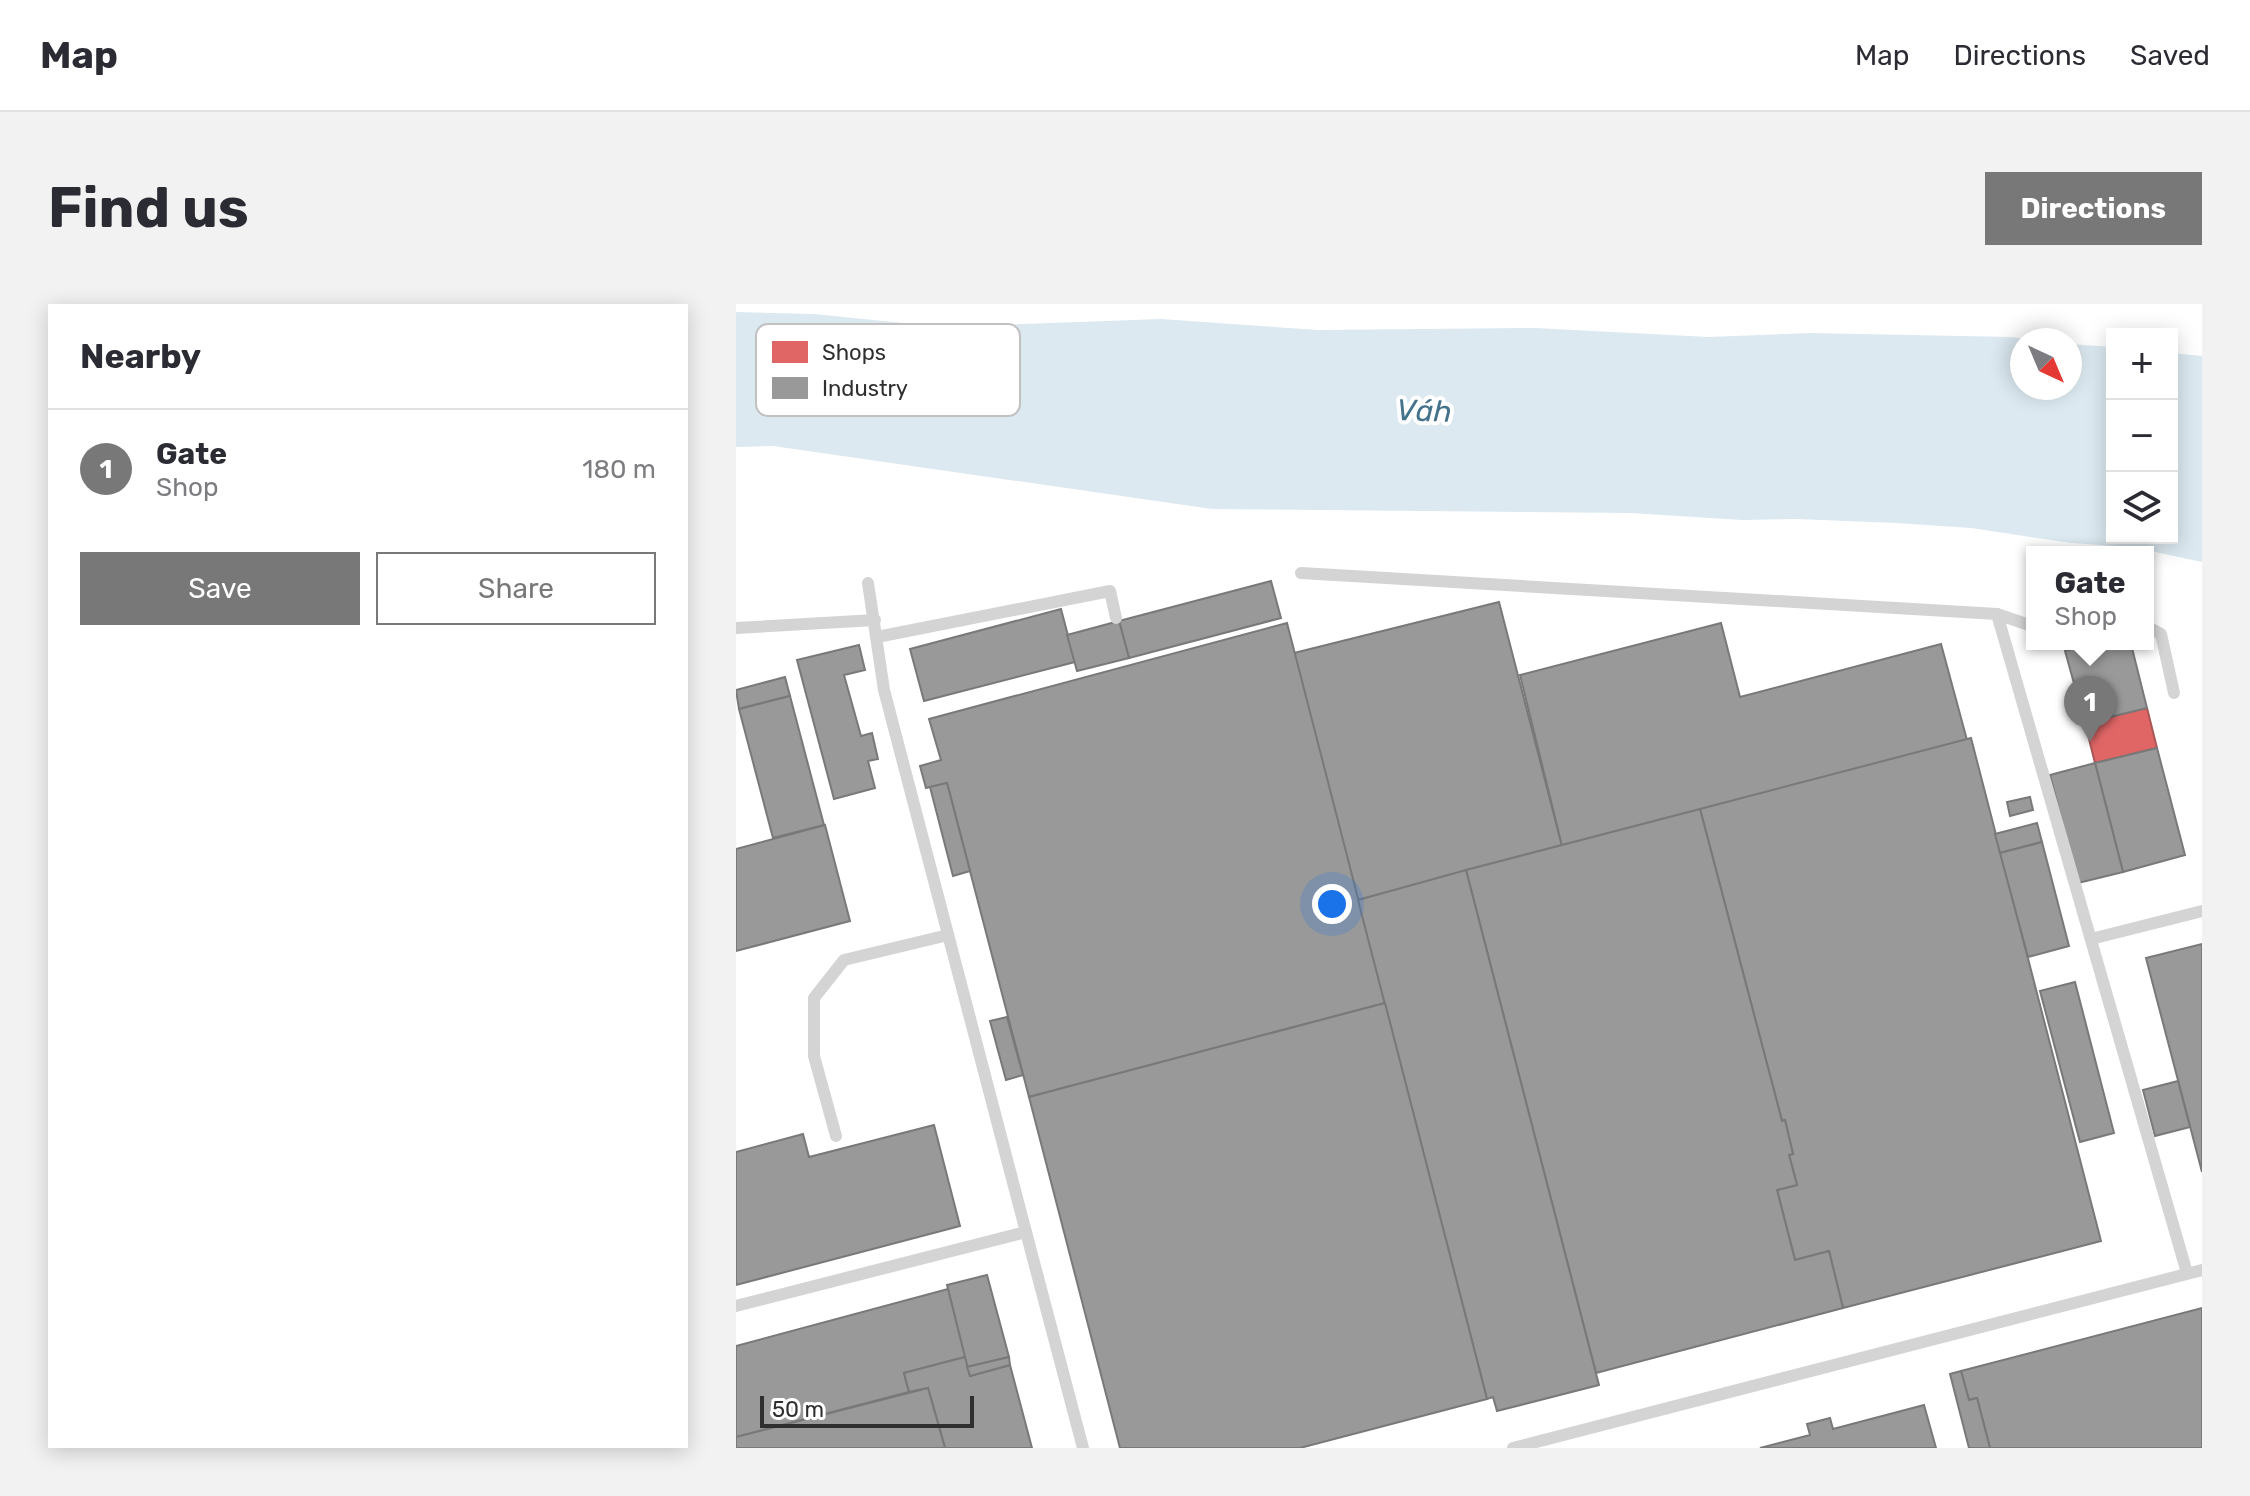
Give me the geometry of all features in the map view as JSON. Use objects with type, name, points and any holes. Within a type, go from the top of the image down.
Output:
[{"type":"lane","points":[[1301,573],[1997,614],[2026,624]]},
{"type":"lane","points":[[868,583],[884,690],[1083,1448]]},
{"type":"lane","points":[[877,637],[1110,591],[1116,618]]},
{"type":"lane","points":[[1997,614],[2187,1273]]},
{"type":"lane","points":[[736,628],[875,620]]},
{"type":"lane","points":[[2154,630],[2161,634],[2174,693]]},
{"type":"lane","points":[[2091,939],[2202,911]]},
{"type":"lane","points":[[836,1136],[814,1056],[814,998],[844,960],[948,935]]},
{"type":"lane","points":[[736,1306],[1026,1232]]},
{"type":"lane","points":[[1513,1448],[2202,1270]]},
{"type":"water","name":"Váh","points":[[736,312],[814,314],[913,324],[756,324],[756,416],[1020,416],[1020,324],[1161,319],[1318,330],[1535,328],[1709,337],[1811,333],[2010,337],[2010,400],[2082,400],[2082,345],[2106,347],[2106,544],[2178,544],[2178,354],[2202,356],[2202,562],[2154,552],[2154,546],[2071,543],[1971,528],[1896,523],[1742,520],[1630,513],[1212,509],[773,446],[736,447]]},
{"type":"building: Shops","points":[[2147,708],[2157,748],[2095,763],[2085,723]]},
{"type":"building: Industry","points":[[1271,581],[1281,618],[1129,658],[1119,621]]},
{"type":"building: Industry","points":[[1499,602],[1562,846],[1358,900],[1294,653]]},
{"type":"building: Industry","points":[[1061,609],[1075,662],[924,701],[910,649]]},
{"type":"building: Industry","points":[[1119,621],[1129,658],[1077,671],[1067,635]]},
{"type":"building: Industry","points":[[1287,623],[1385,1003],[1029,1097],[947,783],[926,788],[920,766],[941,760],[929,719]]},
{"type":"building: Industry","points":[[1721,623],[1740,697],[1941,644],[1967,740],[1562,846],[1520,675]]},
{"type":"building: Industry","points":[[859,645],[865,670],[844,675],[861,736],[872,733],[878,759],[868,761],[875,788],[834,799],[797,660]]},
{"type":"building: Industry","points":[[2132,650],[2147,708],[2085,723],[2065,651]]},
{"type":"building: Industry","points":[[785,677],[790,696],[739,709],[736,690]]},
{"type":"building: Industry","points":[[790,696],[824,825],[773,838],[739,709]]},
{"type":"building: Industry","points":[[1971,738],[2101,1241],[1843,1308],[1829,1251],[1795,1260],[1777,1190],[1797,1185],[1789,1155],[1793,1154],[1700,809]]},
{"type":"building: Industry","points":[[2157,748],[2185,855],[2123,872],[2095,763]]},
{"type":"building: Industry","points":[[2095,763],[2123,872],[2078,883],[2050,775]]},
{"type":"building: Industry","points":[[947,783],[970,871],[953,876],[930,787]]},
{"type":"building: Industry","points":[[2030,797],[2033,810],[2010,816],[2007,802]]},
{"type":"building: Industry","points":[[1700,809],[1793,1154],[1789,1155],[1797,1185],[1777,1190],[1795,1260],[1829,1251],[1843,1308],[1596,1373],[1466,870]]},
{"type":"building: Industry","points":[[2037,823],[2042,842],[2000,853],[1995,834]]},
{"type":"building: Industry","points":[[825,825],[850,921],[736,951],[736,849]]},
{"type":"building: Industry","points":[[2042,842],[2069,946],[2028,957],[2000,853]]},
{"type":"building: Industry","points":[[1466,870],[1599,1385],[1497,1411],[1493,1397],[1487,1399],[1358,900]]},
{"type":"building: Industry","points":[[2202,944],[2202,1172],[2146,958]]},
{"type":"building: Industry","points":[[2075,982],[2114,1133],[2080,1142],[2040,991]]},
{"type":"building: Industry","points":[[1385,1003],[1487,1399],[1300,1448],[1120,1448],[1029,1097]]},
{"type":"building: Industry","points":[[1007,1017],[1023,1075],[1006,1080],[990,1021]]},
{"type":"building: Industry","points":[[2178,1081],[2190,1127],[2155,1136],[2143,1090]]},
{"type":"building: Industry","points":[[934,1125],[960,1226],[736,1285],[736,1152],[803,1134],[809,1157]]},
{"type":"building: Industry","points":[[987,1275],[1009,1357],[967,1367],[947,1285]]},
{"type":"building: Industry","points":[[948,1289],[965,1357],[904,1373],[909,1392],[736,1437],[736,1346]]},
{"type":"building: Industry","points":[[2202,1308],[2202,1448],[1990,1448],[1977,1398],[1969,1400],[1961,1371]]},
{"type":"building: Industry","points":[[965,1357],[970,1376],[1010,1365],[1032,1448],[945,1448],[928,1388],[909,1392],[904,1373]]},
{"type":"building: Industry","points":[[1009,1357],[1010,1365],[970,1376],[967,1367]]},
{"type":"building: Industry","points":[[1961,1371],[1969,1400],[1977,1398],[1990,1448],[1969,1448],[1950,1374]]},
{"type":"building: Industry","points":[[928,1388],[945,1448],[736,1448],[736,1437]]},
{"type":"building: Industry","points":[[1924,1405],[1936,1448],[1760,1448],[1810,1435],[1807,1424],[1830,1418],[1833,1429]]},
{"type":"place","name":"Gate","points":[[2090,742]]}]
